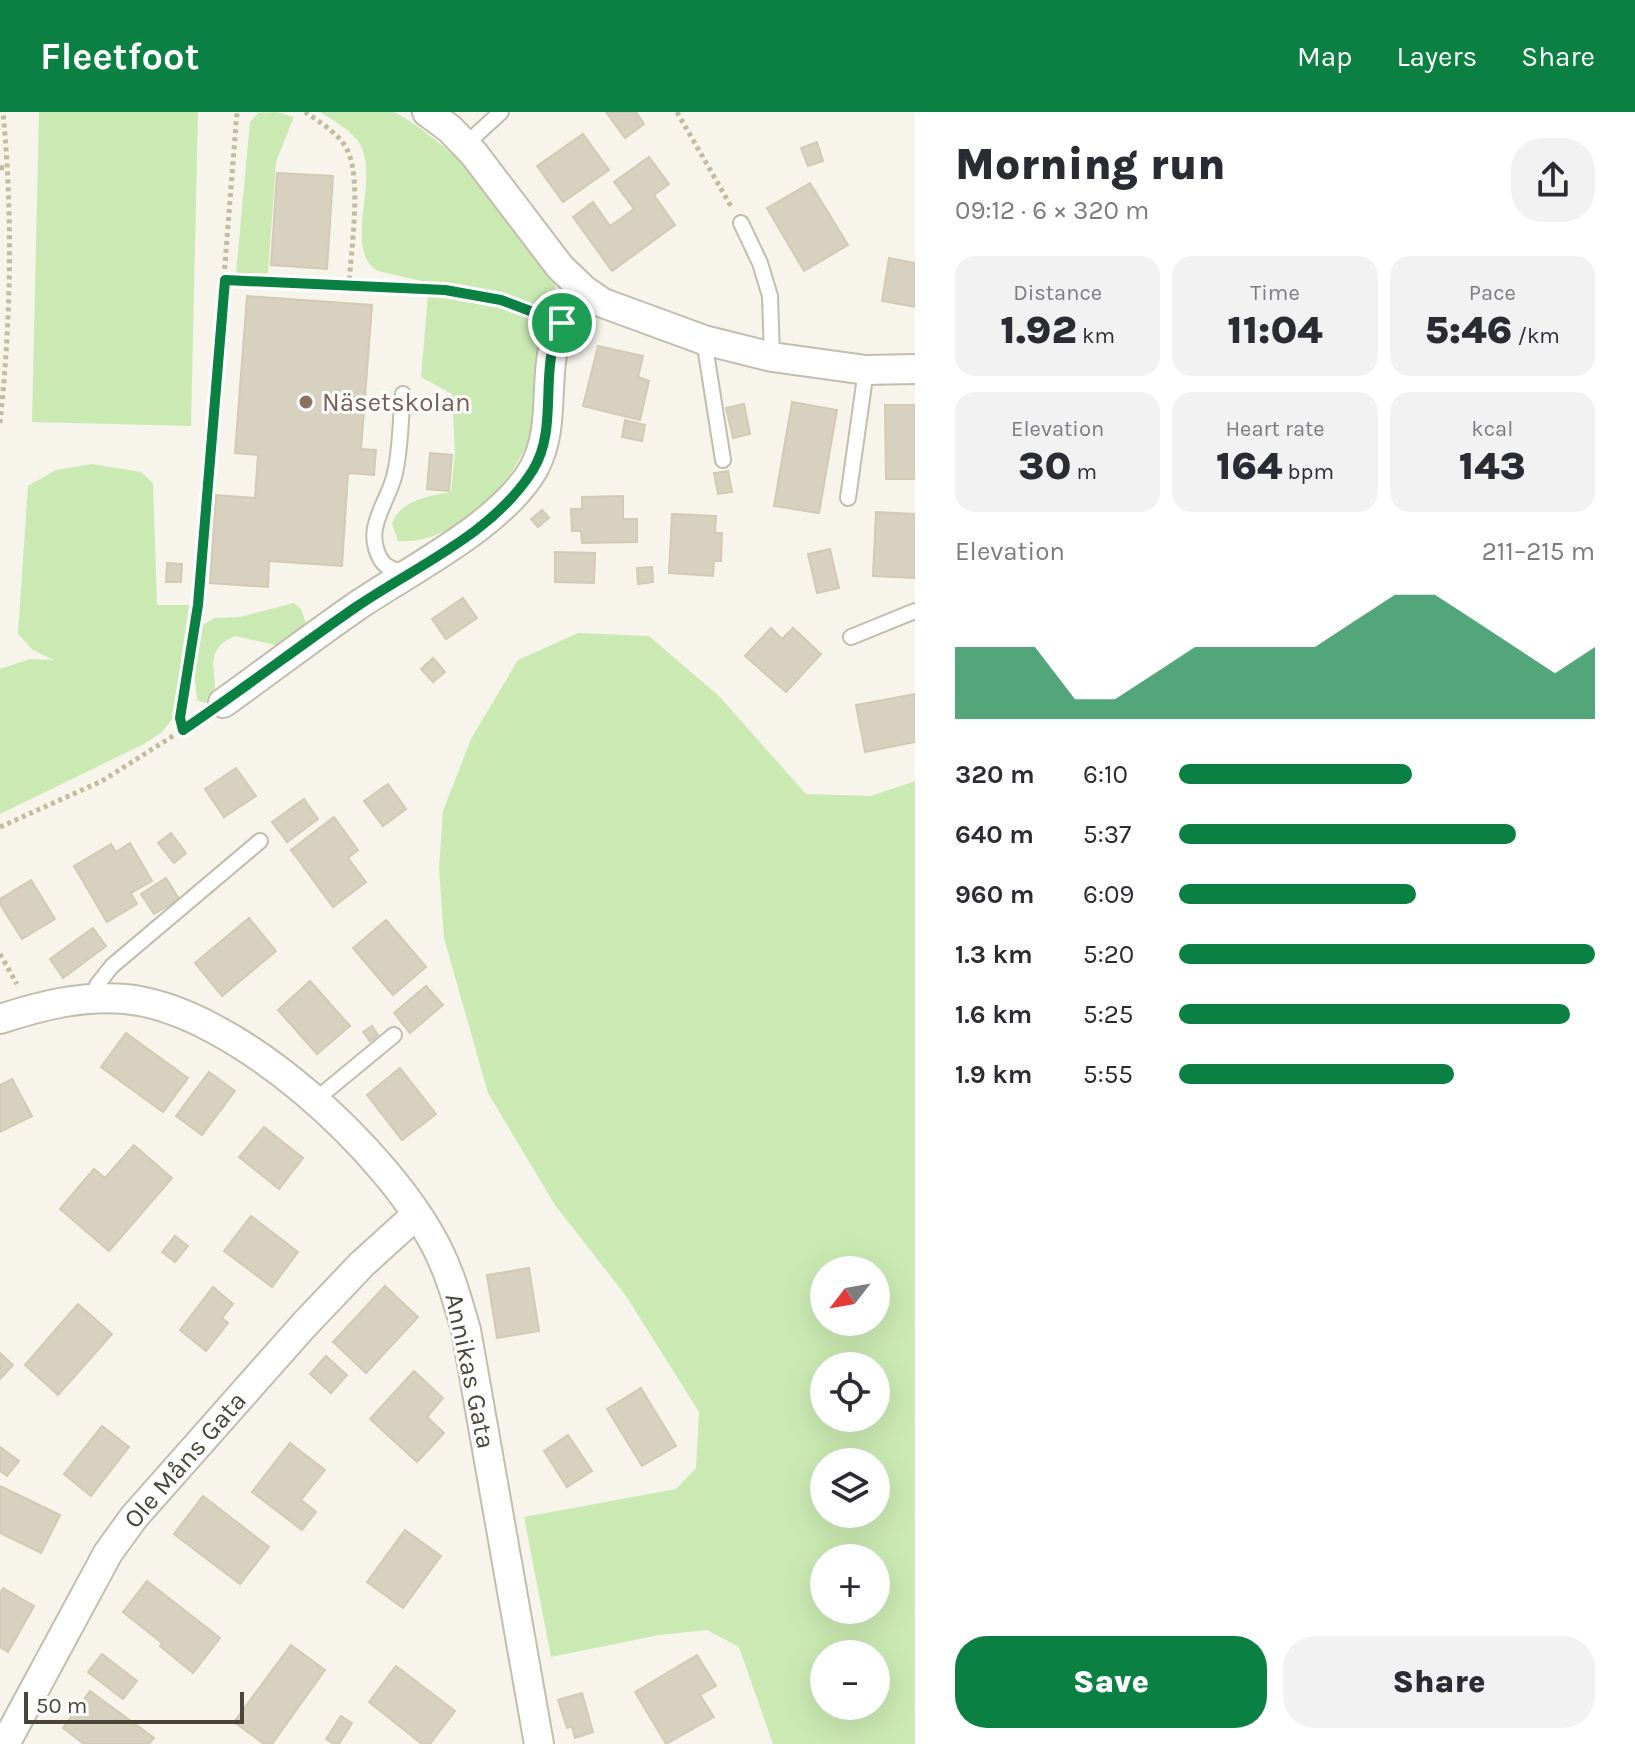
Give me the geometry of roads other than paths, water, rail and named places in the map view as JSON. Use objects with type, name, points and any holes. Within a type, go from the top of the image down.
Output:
[{"type":"street","points":[[427,112],[465,145],[501,187],[560,267],[603,303],[704,340],[772,357],[866,370],[915,369]]},
{"type":"street","points":[[223,703],[357,606],[493,515],[533,469],[548,420],[553,350],[562,323],[584,290]]},
{"type":"street","name":"Annikas Gata","points":[[0,1019],[43,1006],[94,998],[147,1002],[190,1016],[260,1057],[314,1101],[378,1165],[416,1215],[438,1249],[466,1330],[539,1744]]},
{"type":"street","name":"Ole Måns Gata","points":[[7,1726],[108,1553],[134,1517],[304,1325],[362,1264],[416,1215]]},
{"type":"lane","points":[[465,145],[501,112]]},
{"type":"lane","points":[[741,223],[760,263],[770,296],[772,357]]},
{"type":"lane","points":[[704,340],[723,460]]},
{"type":"lane","points":[[848,498],[866,370]]},
{"type":"lane","points":[[403,394],[395,476],[380,507],[374,537],[376,551],[384,565],[400,572],[415,569]]},
{"type":"lane","points":[[851,637],[915,611]]},
{"type":"lane","points":[[94,998],[97,985],[112,966],[260,841]]},
{"type":"lane","points":[[314,1101],[394,1035]]},
{"type":"place","name":"Näsetskolan","points":[[306,402]]}]
